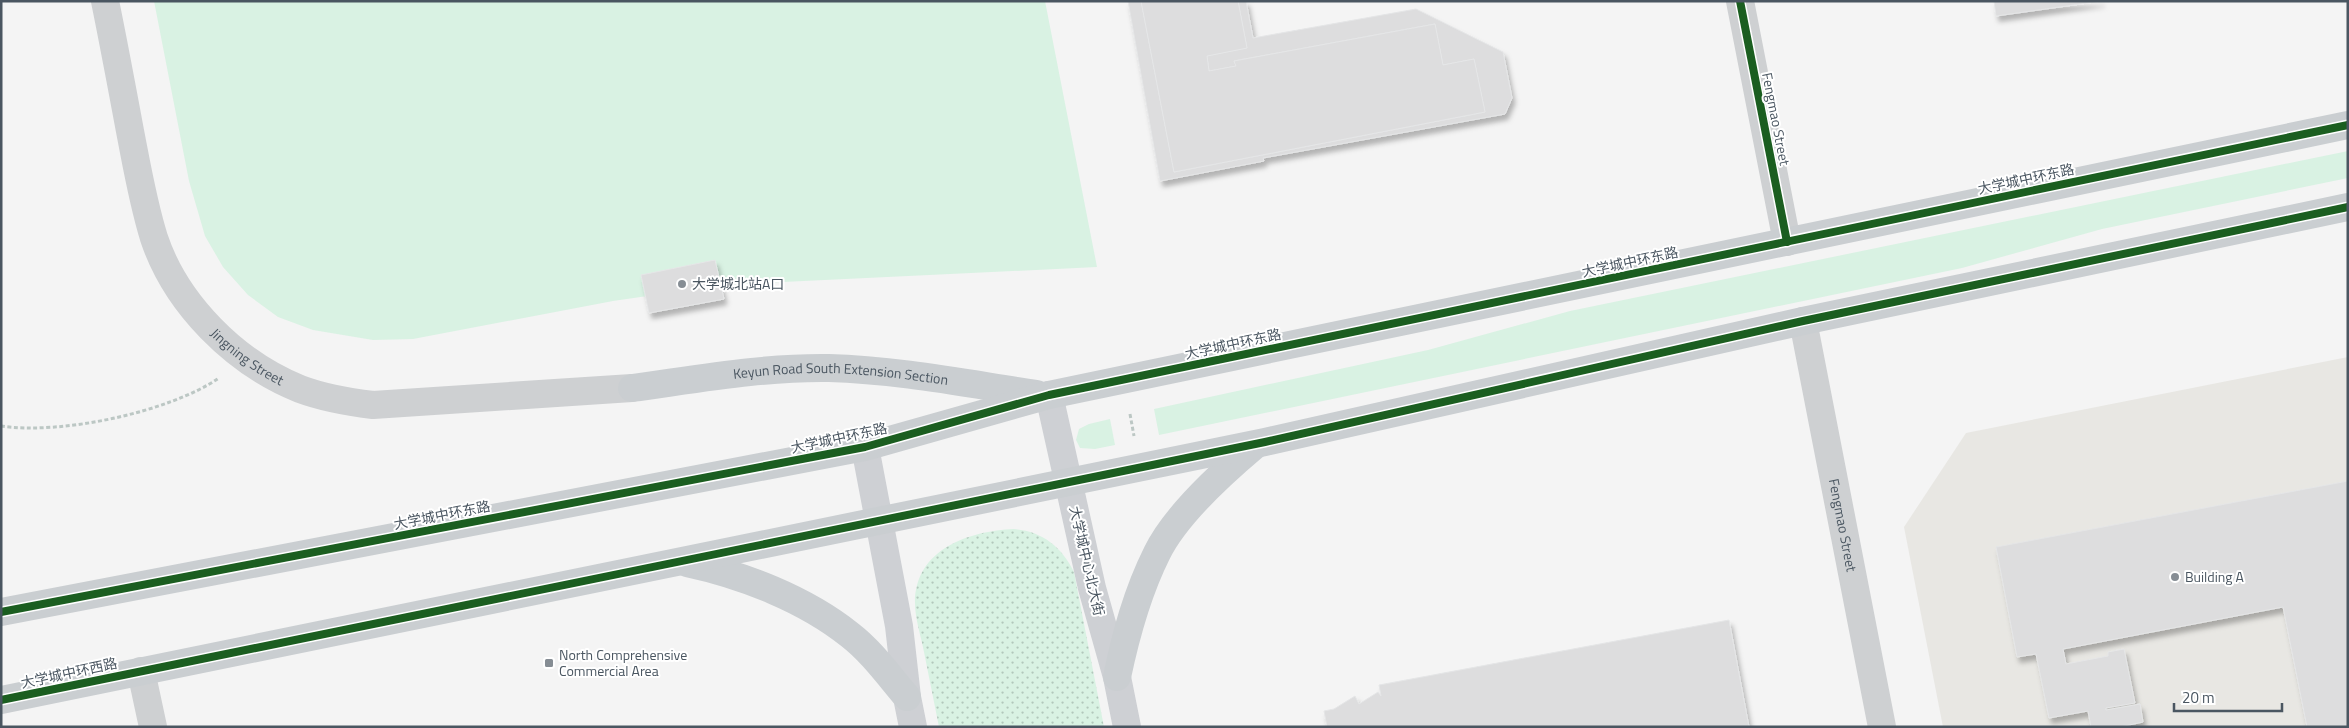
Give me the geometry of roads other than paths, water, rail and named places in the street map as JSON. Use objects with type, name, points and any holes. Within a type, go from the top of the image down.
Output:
[{"type":"main road","name":"大学城中环东路","points":[[1,612],[865,447],[1049,395],[2348,125]]},
{"type":"main road","points":[[142,671],[1265,442],[1803,322],[2348,207]]},
{"type":"main road","name":"Keyun Road South Extension Section","points":[[632,388],[729,374],[828,368],[866,370],[1049,395]]},
{"type":"main road","name":"大学城中心北大街","points":[[1049,395],[1092,588],[1117,677],[1127,727]]},
{"type":"main road","points":[[1117,677],[1128,626],[1157,552],[1207,488],[1254,446],[1265,442]]},
{"type":"main road","points":[[865,447],[899,626],[907,696],[913,727]]},
{"type":"main road","points":[[680,562],[701,566],[765,588],[826,617],[857,641],[907,696]]},
{"type":"main road","name":"大学城中环西路","points":[[1,700],[142,671]]},
{"type":"street","name":"Jingning Street","points":[[105,1],[141,187],[155,239],[174,281],[200,316],[224,342],[258,366],[299,388],[339,401],[373,405],[632,388]]},
{"type":"street","name":"Fengmao Street","points":[[1740,1],[1787,242]]},
{"type":"street","name":"Fengmao Street","points":[[1803,322],[1882,727]]},
{"type":"street","points":[[142,671],[153,727]]},
{"type":"place","name":"大学城北站A口","points":[[682,284]]},
{"type":"place","name":"Building A","points":[[2175,577]]},
{"type":"place","name":"North Comprehensive Commercial Area","points":[[549,663]]}]
